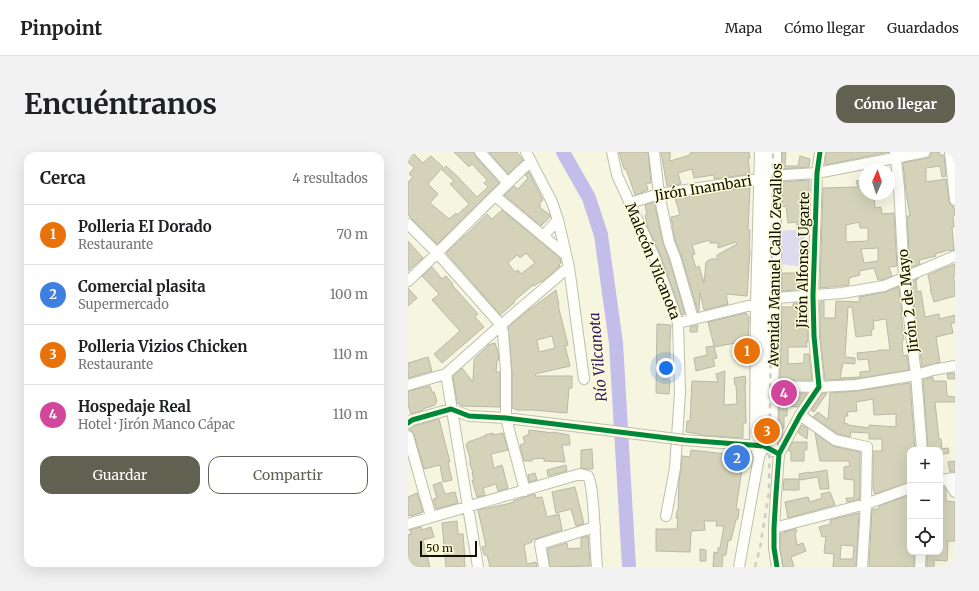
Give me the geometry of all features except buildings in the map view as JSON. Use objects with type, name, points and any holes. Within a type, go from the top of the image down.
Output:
[{"type":"street","points":[[480,152],[508,183]]},
{"type":"street","name":"Malecón Vilcanota","points":[[612,152],[617,175],[654,256],[678,323],[680,392],[675,468],[666,516]]},
{"type":"street","points":[[654,152],[669,242],[675,257],[693,319]]},
{"type":"street","name":"Avenida Manuel Callo Zevallos","points":[[760,152],[768,177]]},
{"type":"street","name":"Avenida Manuel Callo Zevallos","points":[[768,152],[765,385],[768,449]]},
{"type":"street","name":"Avenida Manuel Callo Zevallos","points":[[768,449],[765,385],[768,177],[776,152]]},
{"type":"street","name":"Jirón Alfonso Ugarte","points":[[819,386],[814,336],[813,296],[817,173],[820,152]]},
{"type":"street","name":"Jirón Inambari","points":[[630,203],[660,194],[768,177],[817,173],[895,155],[925,152]]},
{"type":"street","points":[[950,152],[955,200]]},
{"type":"street","name":"Jirón 2 de Mayo","points":[[895,155],[899,187],[904,277],[916,375],[922,447]]},
{"type":"street","points":[[408,281],[438,254],[508,183],[529,156],[552,202],[558,220],[569,267],[584,379]]},
{"type":"street","points":[[495,196],[566,255]]},
{"type":"street","points":[[543,236],[558,220]]},
{"type":"street","points":[[408,224],[438,254],[501,325],[503,332],[506,372],[506,418],[525,491]]},
{"type":"street","points":[[678,323],[766,301],[842,294],[884,286],[955,256]]},
{"type":"street","points":[[408,385],[446,374],[569,267]]},
{"type":"street","points":[[765,385],[856,385],[916,375],[955,366]]},
{"type":"street","points":[[446,374],[478,567]]},
{"type":"street","points":[[768,449],[800,415],[819,386]]},
{"type":"street","points":[[408,423],[412,420],[451,409],[469,416],[506,418],[768,449]]},
{"type":"street","points":[[800,415],[835,440],[867,447],[866,504],[862,567]]},
{"type":"street","points":[[408,436],[431,517]]},
{"type":"street","points":[[768,449],[776,494],[774,548],[777,567]]},
{"type":"street","name":"Avenida Manuel Callo Zevallos","points":[[739,567],[758,457],[768,449]]},
{"type":"street","points":[[408,524],[468,508],[580,474],[588,476],[591,483],[597,567]]},
{"type":"street","points":[[947,479],[955,492]]},
{"type":"street","points":[[774,528],[866,504],[907,489]]},
{"type":"street","points":[[544,567],[540,544],[595,527]]},
{"type":"street","points":[[920,567],[921,555]]},
{"type":"shaded area","points":[[795,230],[804,237],[804,267],[780,264],[780,231]]},
{"type":"waterway","name":"Río Vilcanota","points":[[563,152],[589,198],[601,235],[616,343],[629,567]]},
{"type":"railway","points":[[755,567],[760,548],[769,492],[773,152]]},
{"type":"cycle path","points":[[777,567],[774,548],[774,528],[779,454],[800,415],[819,387],[814,336],[813,296],[817,173],[820,152]]},
{"type":"cycle path","points":[[408,423],[412,420],[451,409],[469,416],[506,418],[684,440],[764,446],[779,454]]},
{"type":"place","name":"Polleria EI Dorado","points":[[747,351]]},
{"type":"place","name":"Hospedaje Real","points":[[784,393]]},
{"type":"place","name":"Polleria Vizios Chicken","points":[[767,431]]},
{"type":"place","name":"Comercial plasita","points":[[737,458]]}]
